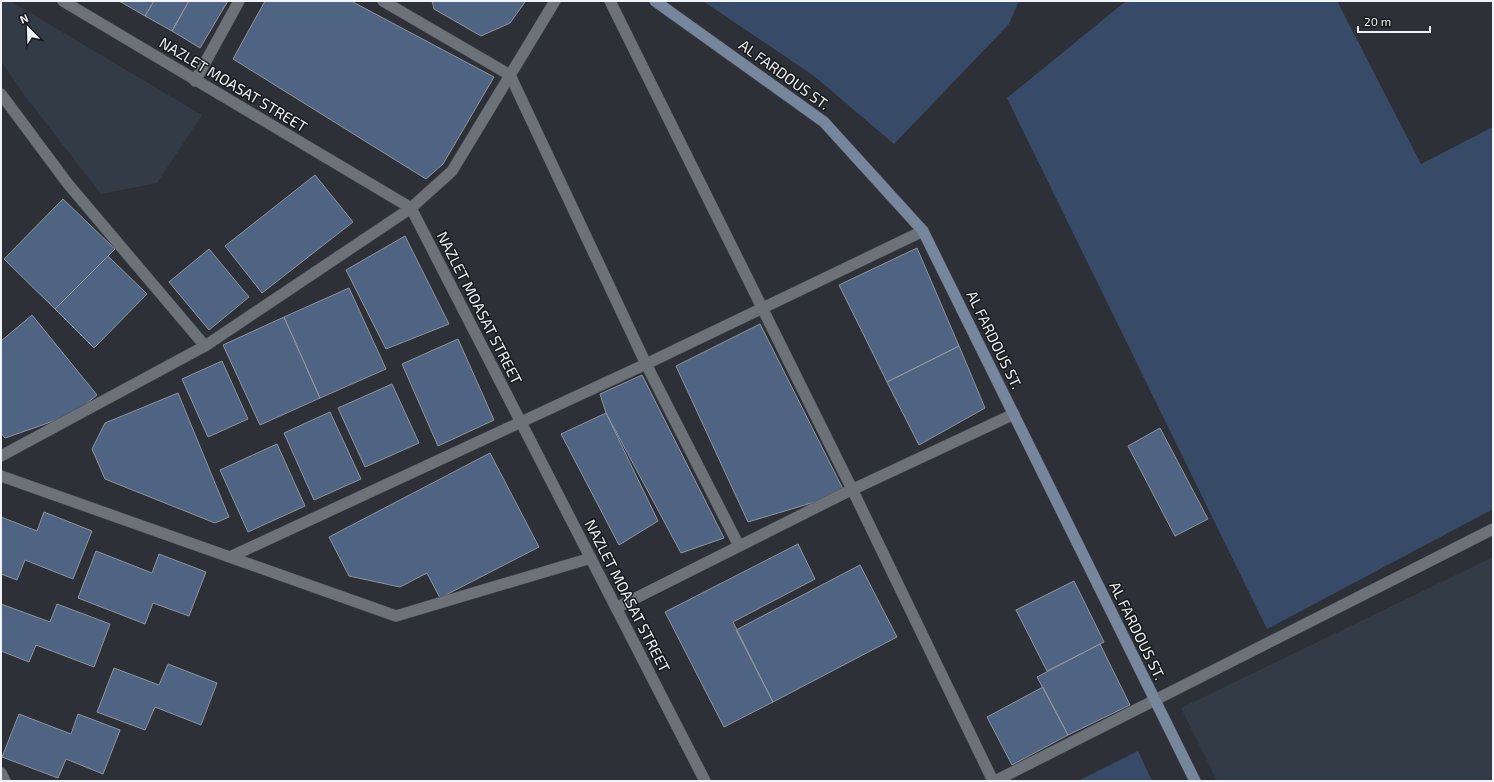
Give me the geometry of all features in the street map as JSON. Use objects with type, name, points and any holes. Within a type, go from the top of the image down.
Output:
[{"type":"main road","name":"AL FARDOUS ST.","points":[[655,1],[824,122],[923,231],[1194,781]]},
{"type":"street","name":"NAZLET MOASAT STREET","points":[[63,1],[411,208],[705,781]]},
{"type":"street","points":[[196,81],[239,1]]},
{"type":"street","points":[[383,1],[510,75],[646,364],[739,546]]},
{"type":"street","points":[[1,456],[205,346],[411,208],[452,171],[555,1]]},
{"type":"street","points":[[610,1],[852,489],[994,781],[1493,529]]},
{"type":"street","points":[[1,94],[68,184],[205,346]]},
{"type":"street","points":[[230,557],[646,364],[923,231]]},
{"type":"street","points":[[616,608],[852,489],[1014,414]]},
{"type":"street","points":[[1,476],[396,616],[591,558]]},
{"type":"street","points":[[1,773],[5,781]]},
{"type":"shaded area","points":[[1,1],[10,1],[202,115],[157,183],[101,194],[25,96],[1,61]]},
{"type":"shaded area","points":[[703,1],[1019,1],[1009,24],[894,144],[814,76]]},
{"type":"shaded area","points":[[1126,1],[1337,1],[1421,164],[1493,127],[1493,509],[1267,629],[1007,98]]},
{"type":"shaded area","points":[[1493,557],[1493,781],[1217,781],[1181,708]]},
{"type":"shaded area","points":[[1138,751],[1152,781],[1078,781]]},
{"type":"building","points":[[119,1],[154,1],[145,16]]},
{"type":"building","points":[[154,1],[189,1],[172,31],[145,16]]},
{"type":"building","points":[[189,1],[228,1],[200,48],[172,31]]},
{"type":"building","points":[[265,1],[351,1],[494,77],[443,164],[426,179],[233,59]]},
{"type":"building","points":[[432,1],[525,2],[510,23],[481,36],[434,9]]},
{"type":"building","points":[[315,175],[353,222],[262,293],[225,246]]},
{"type":"building","points":[[63,199],[115,249],[55,309],[4,259]]},
{"type":"building","points":[[405,236],[449,324],[386,349],[346,270]]},
{"type":"building","points":[[917,248],[959,346],[887,382],[839,285]]},
{"type":"building","points":[[209,249],[249,297],[209,330],[169,282]]},
{"type":"building","points":[[108,256],[147,294],[94,348],[55,309]]},
{"type":"building","points":[[349,288],[386,369],[320,398],[284,317]]},
{"type":"building","points":[[32,315],[97,395],[74,414],[5,438],[1,433],[1,341]]},
{"type":"building","points":[[284,317],[320,398],[260,425],[223,345]]},
{"type":"building","points":[[760,324],[845,493],[748,522],[676,366]]},
{"type":"building","points":[[458,339],[494,420],[438,446],[402,364]]},
{"type":"building","points":[[959,346],[985,408],[919,445],[887,382]]},
{"type":"building","points":[[222,361],[248,419],[208,437],[182,379]]},
{"type":"building","points":[[642,375],[724,538],[681,553],[606,413],[600,394]]},
{"type":"building","points":[[392,384],[419,443],[365,467],[338,408]]},
{"type":"building","points":[[178,393],[229,517],[215,523],[105,479],[92,449],[105,423]]},
{"type":"building","points":[[330,412],[361,479],[314,500],[284,433]]},
{"type":"building","points":[[606,413],[658,521],[619,545],[561,434]]},
{"type":"building","points":[[1160,428],[1208,519],[1175,536],[1128,446]]},
{"type":"building","points":[[277,444],[305,506],[248,532],[220,470]]},
{"type":"building","points":[[490,453],[539,547],[440,598],[427,573],[400,587],[349,576],[329,537]]},
{"type":"building","points":[[44,512],[92,531],[73,579],[25,560],[17,580],[1,574],[1,517],[37,531]]},
{"type":"building","points":[[798,544],[815,579],[733,622],[773,702],[724,727],[665,612]]},
{"type":"building","points":[[96,551],[152,573],[159,554],[206,572],[189,616],[153,603],[145,624],[78,598]]},
{"type":"building","points":[[860,565],[897,637],[773,702],[736,630]]},
{"type":"building","points":[[1074,581],[1104,642],[1047,671],[1016,610]]},
{"type":"building","points":[[1,604],[50,622],[57,604],[110,624],[94,667],[36,645],[29,662],[1,651]]},
{"type":"building","points":[[1100,644],[1130,705],[1068,735],[1037,677]]},
{"type":"building","points":[[168,664],[217,683],[201,725],[155,707],[145,730],[97,712],[114,668],[159,685]]},
{"type":"building","points":[[1043,687],[1068,735],[1012,765],[987,717]]},
{"type":"building","points":[[19,714],[71,734],[78,714],[120,730],[103,774],[66,759],[58,778],[2,757]]}]
